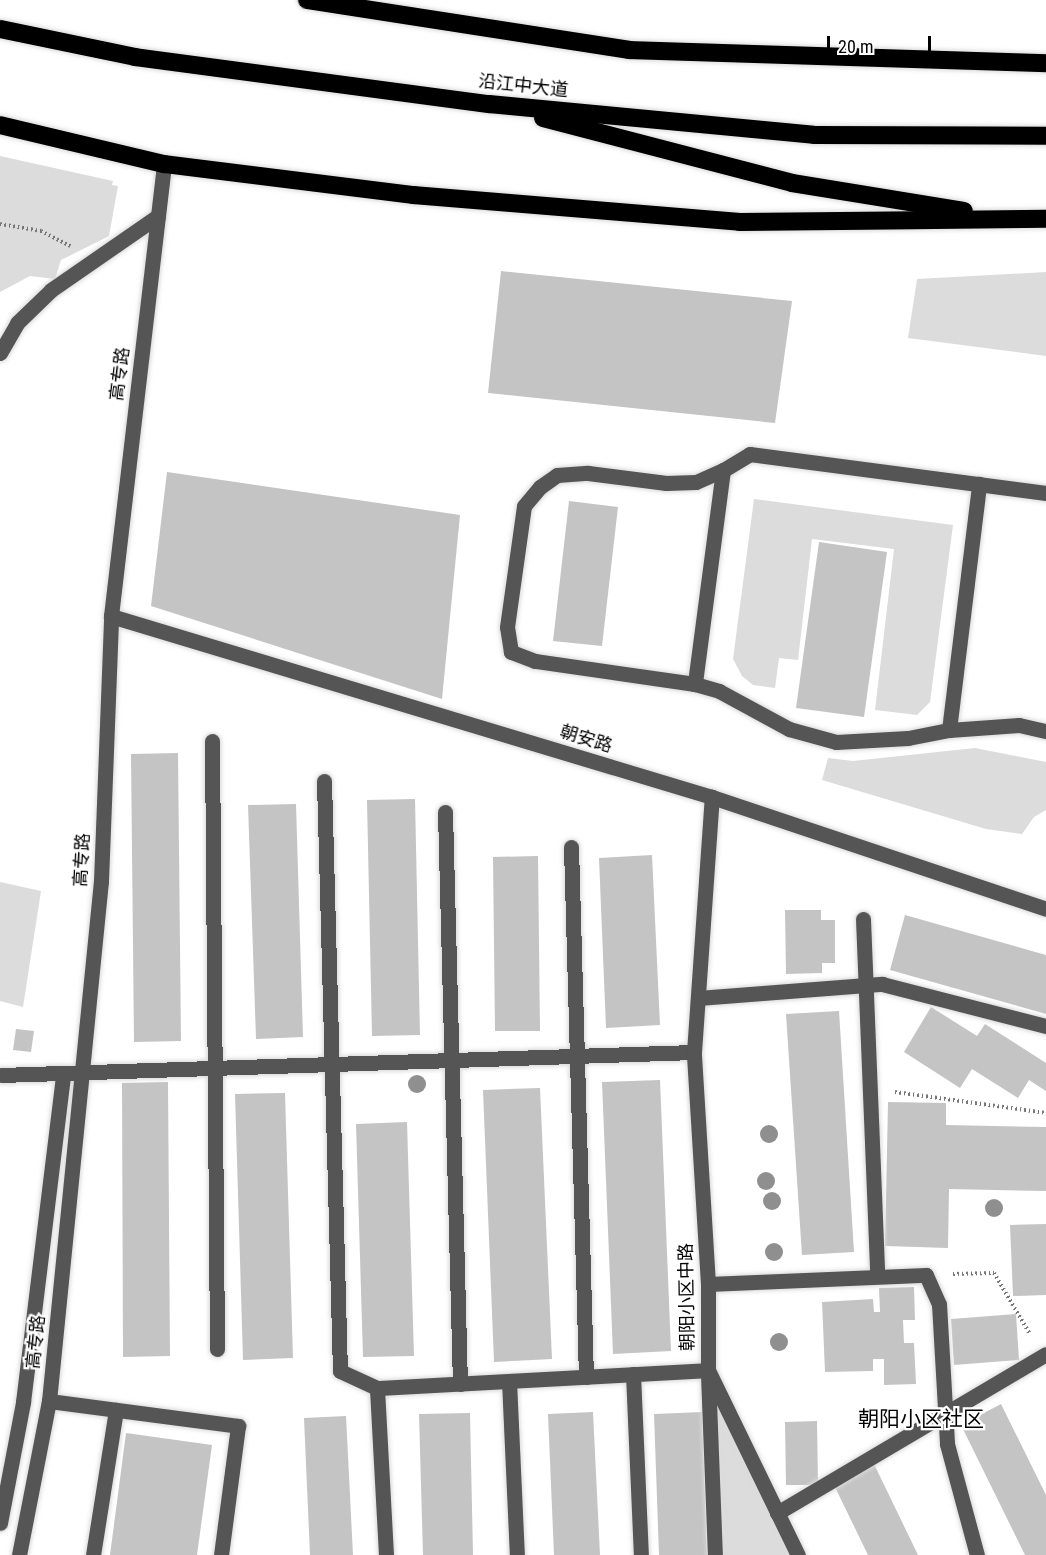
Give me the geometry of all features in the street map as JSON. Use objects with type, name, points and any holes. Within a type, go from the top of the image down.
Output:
[{"type":"highway","points":[[307,0],[629,50],[1046,63]]},
{"type":"highway","name":"沿江中大道","points":[[0,29],[135,57],[489,104],[814,135],[1046,136]]},
{"type":"highway","points":[[489,104],[792,183],[1011,219]]},
{"type":"highway","points":[[0,125],[164,164],[413,195],[740,222],[1046,219]]},
{"type":"street","name":"高专路","points":[[19,1555],[49,1401],[101,880],[111,616],[164,164]]},
{"type":"street","points":[[0,353],[17,323],[51,290],[158,216]]},
{"type":"street","points":[[1046,493],[750,454],[696,482],[666,483],[588,473],[557,475],[524,506],[507,627],[511,652],[535,661],[696,684],[719,691],[789,729],[836,742],[908,738],[950,730],[1019,724],[1046,732]]},
{"type":"street","points":[[696,684],[723,470]]},
{"type":"street","points":[[950,730],[979,484]]},
{"type":"street","name":"朝安路","points":[[111,616],[712,797],[1046,909]]},
{"type":"street","points":[[212,741],[217,1349]]},
{"type":"street","points":[[324,781],[340,1371],[377,1388],[386,1555]]},
{"type":"street","name":"朝阳小区中路","points":[[377,1388],[708,1370],[708,1284],[694,1052],[712,797]]},
{"type":"street","points":[[445,812],[460,1384]]},
{"type":"street","points":[[571,848],[586,1377]]},
{"type":"street","points":[[863,919],[876,1275]]},
{"type":"street","points":[[698,998],[882,984],[1046,1026]]},
{"type":"street","points":[[1,1075],[694,1052]]},
{"type":"street","points":[[0,1523],[23,1402],[63,1074]]},
{"type":"street","points":[[708,1284],[876,1275],[926,1275],[939,1304],[947,1444],[977,1555]]},
{"type":"street","points":[[777,1513],[1045,1357]]},
{"type":"street","points":[[708,1370],[798,1555]]},
{"type":"street","points":[[708,1370],[715,1555]]},
{"type":"street","points":[[633,1374],[640,1555]]},
{"type":"street","points":[[509,1381],[517,1555]]},
{"type":"street","points":[[49,1401],[238,1426],[221,1555]]},
{"type":"street","points":[[93,1555],[116,1410]]},
{"type":"path","points":[[0,224],[41,231],[95,259]]},
{"type":"path","points":[[869,1088],[1046,1113]]},
{"type":"path","points":[[926,1275],[994,1273],[1045,1357]]},
{"type":"shaded area","points":[[0,156],[113,181],[112,185],[118,186],[109,236],[61,260],[55,279],[30,276],[0,292]]},
{"type":"shaded area","points":[[1046,272],[1046,356],[908,338],[917,279]]},
{"type":"shaded area","points":[[754,499],[953,525],[930,702],[917,715],[875,710],[894,549],[812,539],[798,660],[779,658],[775,688],[753,685],[742,676],[733,659]]},
{"type":"shaded area","points":[[975,748],[1046,762],[1046,810],[1034,817],[1022,834],[986,829],[822,780],[828,758],[853,761]]},
{"type":"shaded area","points":[[0,882],[41,891],[23,1007],[0,1001]]},
{"type":"shaded area","points":[[716,1402],[790,1555],[722,1555]]},
{"type":"building","points":[[501,271],[792,301],[775,423],[488,393]]},
{"type":"building","points":[[167,472],[460,515],[442,699],[151,606]]},
{"type":"building","points":[[569,501],[618,507],[602,646],[553,641]]},
{"type":"building","points":[[819,542],[887,552],[864,717],[796,708]]},
{"type":"building","points":[[178,753],[181,1041],[134,1042],[131,754]]},
{"type":"building","points":[[415,799],[420,1035],[372,1036],[367,800]]},
{"type":"building","points":[[296,804],[303,1037],[256,1039],[248,805]]},
{"type":"building","points":[[652,855],[660,1025],[606,1028],[599,858]]},
{"type":"building","points":[[538,856],[540,1031],[495,1031],[493,857]]},
{"type":"building","points":[[785,910],[821,910],[821,920],[835,920],[835,963],[822,963],[822,973],[786,974]]},
{"type":"building","points":[[905,915],[1046,955],[1046,1014],[890,970]]},
{"type":"building","points":[[931,1007],[977,1036],[985,1024],[1046,1063],[1046,1091],[1029,1080],[1018,1098],[972,1069],[960,1088],[904,1052]]},
{"type":"building","points":[[839,1011],[854,1252],[802,1255],[786,1014]]},
{"type":"building","points":[[16,1029],[34,1031],[31,1052],[13,1050]]},
{"type":"building","points":[[660,1080],[671,1351],[613,1354],[602,1082]]},
{"type":"building","points":[[168,1082],[170,1356],[123,1357],[122,1083]]},
{"type":"building","points":[[540,1088],[552,1359],[494,1362],[483,1090]]},
{"type":"building","points":[[285,1093],[293,1358],[243,1360],[235,1094]]},
{"type":"building","points":[[888,1102],[946,1103],[946,1125],[1046,1127],[1046,1191],[949,1189],[948,1248],[885,1246]]},
{"type":"building","points":[[407,1122],[414,1356],[363,1357],[356,1124]]},
{"type":"building","points":[[1046,1224],[1046,1295],[1013,1296],[1010,1225]]},
{"type":"building","points":[[914,1287],[915,1320],[903,1320],[904,1343],[914,1343],[916,1384],[884,1385],[884,1359],[873,1359],[873,1371],[825,1372],[822,1302],[873,1299],[874,1312],[880,1312],[879,1288]]},
{"type":"building","points":[[1016,1314],[1019,1360],[954,1365],[951,1319]]},
{"type":"building","points":[[1001,1404],[1046,1495],[1046,1555],[1025,1555],[961,1425]]},
{"type":"building","points":[[593,1412],[600,1555],[554,1555],[548,1414]]},
{"type":"building","points":[[702,1412],[707,1555],[659,1555],[654,1414]]},
{"type":"building","points":[[470,1413],[473,1555],[423,1555],[419,1414]]},
{"type":"building","points":[[346,1416],[353,1555],[310,1555],[304,1418]]},
{"type":"building","points":[[817,1421],[818,1485],[786,1485],[785,1422]]},
{"type":"building","points":[[126,1433],[212,1445],[197,1555],[110,1555]]},
{"type":"building","points":[[874,1464],[918,1555],[868,1555],[834,1485]]},
{"type":"district","name":"朝阳小区社区","points":[[921,1419]]}]
